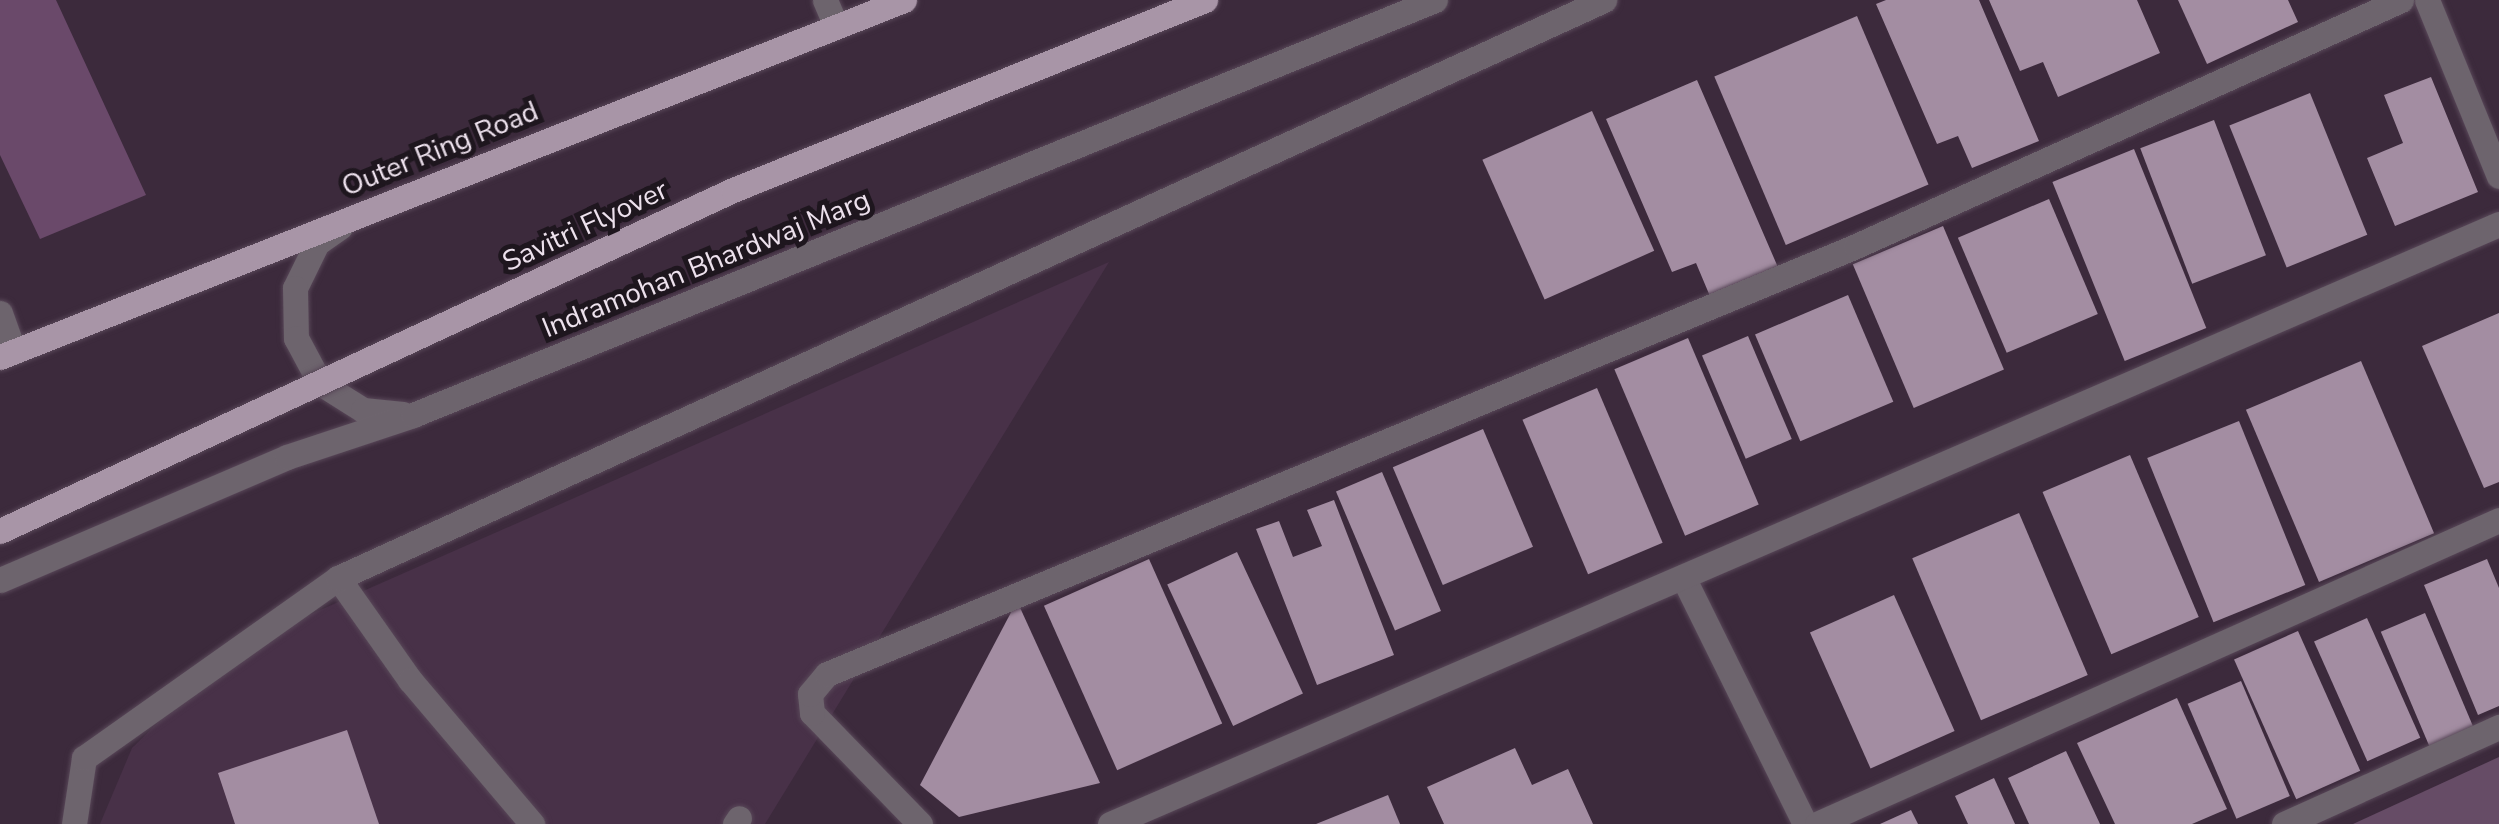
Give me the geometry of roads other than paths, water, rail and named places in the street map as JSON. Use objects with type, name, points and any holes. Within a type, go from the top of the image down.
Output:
[{"type":"main road","name":"Outer Ring Road","points":[[7,354],[904,0]]},
{"type":"main road","name":"Savitri Flyover","points":[[0,531],[733,190],[1206,0]]},
{"type":"street","points":[[825,0],[836,26]]},
{"type":"street","name":"Indramohan Bhardwaj Marg","points":[[0,580],[287,456],[413,415],[1434,0]]},
{"type":"street","points":[[74,824],[84,758],[349,573],[1604,0]]},
{"type":"street","points":[[920,824],[812,713],[810,694],[826,674],[1856,246],[2401,0]]},
{"type":"street","points":[[2427,0],[2499,176]]},
{"type":"street","points":[[358,214],[317,243],[295,288],[296,338],[320,382],[348,401],[363,410],[413,415]]},
{"type":"street","points":[[1110,824],[2499,224]]},
{"type":"street","points":[[0,313],[7,354]]},
{"type":"street","points":[[1816,824],[2499,520]]},
{"type":"street","points":[[349,573],[410,680],[532,824]]},
{"type":"street","points":[[1683,576],[1805,824]]},
{"type":"street","points":[[2284,824],[2499,726]]}]
